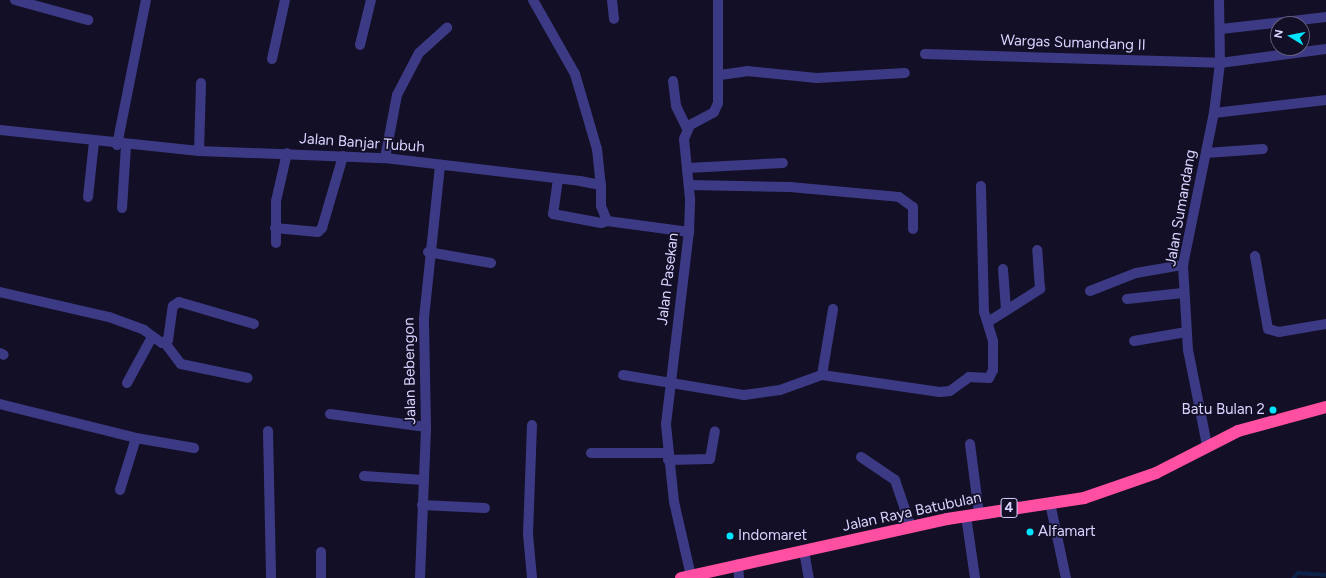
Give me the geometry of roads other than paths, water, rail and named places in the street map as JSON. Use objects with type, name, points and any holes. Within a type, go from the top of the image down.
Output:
[{"type":"highway","name":"Jalan Raya Batubulan","points":[[693,576],[738,564],[911,527],[966,516],[1050,503],[1130,484],[1207,445],[1271,419],[1326,407]]},
{"type":"street","points":[[14,0],[88,20]]},
{"type":"street","points":[[122,208],[121,145],[146,0]]},
{"type":"street","points":[[272,59],[285,0]]},
{"type":"street","points":[[360,46],[371,0]]},
{"type":"street","points":[[533,0],[575,74],[597,149],[601,185],[601,206],[607,221]]},
{"type":"street","points":[[612,0],[614,19]]},
{"type":"street","points":[[673,81],[676,106],[687,129],[716,109],[720,75],[718,0]]},
{"type":"street","name":"Jalan Sumandang","points":[[1207,445],[1188,350],[1183,293],[1183,265],[1214,113],[1220,63],[1221,29],[1219,0]]},
{"type":"street","points":[[1221,29],[1326,17]]},
{"type":"street","points":[[385,158],[397,95],[419,53],[447,28]]},
{"type":"street","name":"Wargas Sumandang II","points":[[925,54],[1220,63],[1326,49]]},
{"type":"street","points":[[720,75],[747,71],[817,78],[905,73]]},
{"type":"street","points":[[199,151],[201,83]]},
{"type":"street","points":[[1214,113],[1326,100]]},
{"type":"street","name":"Jalan Pasekan","points":[[687,129],[689,232],[670,384],[667,456],[680,537],[693,576]]},
{"type":"street","name":"Jalan Banjar Tubuh","points":[[0,130],[121,145],[199,151],[287,153],[385,158],[601,185]]},
{"type":"street","points":[[88,197],[94,142]]},
{"type":"street","points":[[1206,153],[1263,149]]},
{"type":"street","points":[[276,243],[275,228],[278,190],[287,153]]},
{"type":"street","points":[[275,228],[318,232],[322,228],[343,156]]},
{"type":"street","points":[[687,168],[783,163]]},
{"type":"street","name":"Jalan Bebengon","points":[[420,578],[426,427],[424,318],[428,252],[440,165]]},
{"type":"street","points":[[558,179],[553,214],[601,223],[607,221],[689,232]]},
{"type":"street","points":[[689,185],[790,187],[899,197],[913,207],[913,229]]},
{"type":"street","points":[[623,375],[670,384],[744,395],[780,390],[822,375],[950,391],[965,378],[991,377],[992,332],[988,322],[982,283],[981,186]]},
{"type":"street","points":[[988,322],[1040,288],[1037,250]]},
{"type":"street","points":[[428,252],[491,263]]},
{"type":"street","points":[[1255,256],[1268,329],[1279,332],[1326,324]]},
{"type":"street","points":[[1090,291],[1136,273],[1183,265]]},
{"type":"street","points":[[1003,269],[1006,310]]},
{"type":"street","points":[[0,292],[97,313],[131,325],[165,343],[181,364],[248,378]]},
{"type":"street","points":[[1126,299],[1183,293]]},
{"type":"street","points":[[165,343],[173,323],[173,306],[179,302],[254,324]]},
{"type":"street","points":[[822,375],[833,309]]},
{"type":"street","points":[[1134,341],[1186,332]]},
{"type":"street","points":[[128,383],[152,337]]},
{"type":"street","points":[[0,404],[136,438],[194,448]]},
{"type":"street","points":[[330,414],[426,427]]},
{"type":"street","points":[[532,425],[528,534],[532,578]]},
{"type":"street","points":[[268,431],[270,578]]},
{"type":"street","points":[[591,453],[710,459],[715,431]]},
{"type":"street","points":[[120,490],[136,438]]},
{"type":"street","points":[[970,444],[980,514]]},
{"type":"street","points":[[861,457],[895,480],[911,527]]},
{"type":"street","points":[[364,476],[424,480]]},
{"type":"street","points":[[1050,503],[1066,578]]},
{"type":"street","points":[[422,504],[485,508]]},
{"type":"street","points":[[966,516],[975,578]]},
{"type":"street","points":[[804,551],[809,578]]},
{"type":"street","points":[[321,578],[322,552]]},
{"type":"street","points":[[738,564],[739,578]]},
{"type":"waterway","points":[[1294,578],[1298,573],[1326,575]]},
{"type":"place","name":"Batu Bulan 2","points":[[1273,410]]},
{"type":"place","name":"Alfamart","points":[[1030,532]]},
{"type":"place","name":"Indomaret","points":[[730,536]]}]
